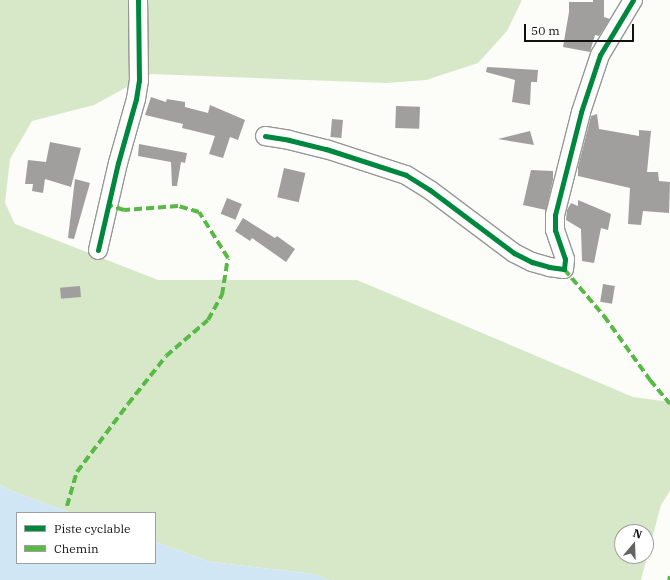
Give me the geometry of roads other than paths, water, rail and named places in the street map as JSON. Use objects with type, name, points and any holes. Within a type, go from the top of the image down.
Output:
[{"type":"street","points":[[98,250],[118,163],[136,99],[139,81],[138,0]]},
{"type":"street","points":[[265,136],[326,149],[406,176],[430,190],[514,253],[538,264],[564,269],[565,259],[555,230],[555,215],[581,112],[600,55],[633,0]]},
{"type":"water","points":[[0,485],[14,492],[68,512],[16,512],[16,564],[156,564],[156,542],[211,562],[314,574],[329,580],[0,580]]}]
